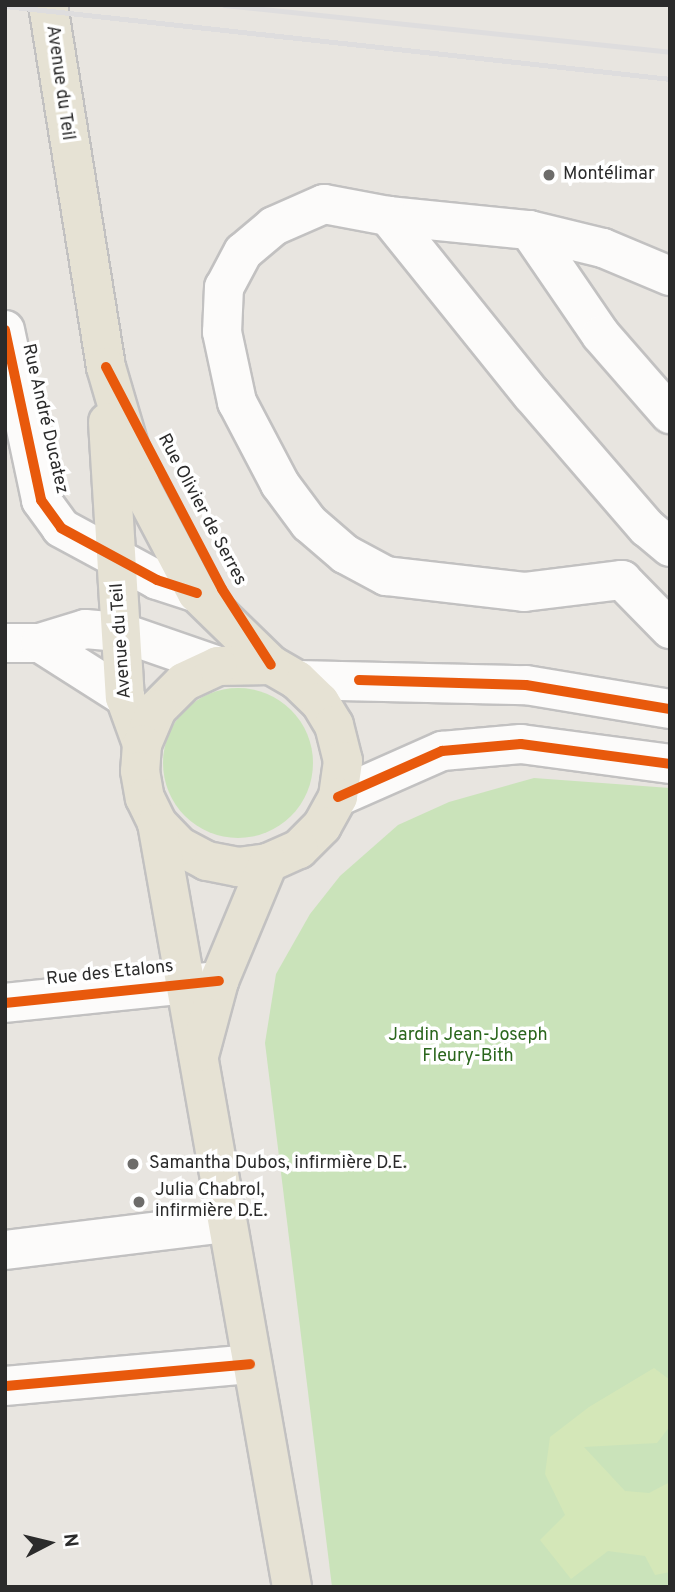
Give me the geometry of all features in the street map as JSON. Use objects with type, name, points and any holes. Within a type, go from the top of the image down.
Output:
[{"type":"main road","name":"Avenue du Teil","points":[[48,5],[106,368],[125,697],[142,744]]},
{"type":"main road","name":"Avenue du Teil","points":[[106,368],[141,487],[197,593],[284,673]]},
{"type":"main road","points":[[157,823],[179,846],[206,861],[237,867],[268,863],[299,849],[323,826],[338,797],[343,761],[334,725],[320,702],[284,673],[218,666],[184,682],[157,709],[142,744],[143,785],[157,823],[201,983],[197,1066],[292,1587]]},
{"type":"main road","points":[[201,983],[268,863]]},
{"type":"street","points":[[388,216],[659,537],[622,580],[524,592],[386,576],[345,554],[309,523],[280,484],[237,402],[222,332],[224,287],[243,252],[295,214],[324,204],[388,216],[529,230],[603,248],[670,276]]},
{"type":"street","points":[[529,230],[601,335],[670,414]]},
{"type":"street","name":"Rue André Ducatez","points":[[5,330],[41,500],[61,528],[116,555],[157,580],[197,593]]},
{"type":"street","points":[[622,580],[670,629]]},
{"type":"street","points":[[23,643],[85,629],[120,632],[218,666]]},
{"type":"street","points":[[23,643],[125,697]]},
{"type":"street","points":[[284,673],[526,685],[666,706]]},
{"type":"street","points":[[338,797],[442,751],[521,744],[670,764]]},
{"type":"street","name":"Rue des Etalons","points":[[5,1003],[201,983]]},
{"type":"street","points":[[5,1251],[225,1223]]},
{"type":"street","points":[[5,1386],[250,1364]]},
{"type":"green space","points":[[238,688],[267,694],[291,710],[307,734],[313,763],[307,792],[291,816],[267,832],[238,838],[209,832],[185,816],[169,792],[163,763],[169,734],[185,710],[209,694]]},
{"type":"green space","name":"Jardin Jean-Joseph Fleury-Bith","points":[[534,778],[670,788],[670,1587],[332,1587],[265,1043],[276,974],[310,914],[340,876],[398,825],[449,802]]},
{"type":"green space","points":[[654,1368],[670,1380],[670,1426],[657,1443],[584,1447],[625,1491],[649,1493],[670,1482],[670,1572],[655,1575],[645,1556],[608,1551],[571,1579],[540,1540],[565,1515],[545,1474],[550,1437],[589,1407]]},
{"type":"railway","points":[[224,5],[670,52]]},
{"type":"railway","points":[[5,6],[670,79]]},
{"type":"cycle path","points":[[5,330],[41,500],[61,528],[157,580],[197,593]]},
{"type":"cycle path","name":"Rue Olivier de Serres","points":[[106,367],[222,589],[271,665]]},
{"type":"cycle path","points":[[359,680],[526,685],[670,709]]},
{"type":"cycle path","points":[[338,797],[442,751],[521,744],[670,764]]},
{"type":"cycle path","points":[[5,1003],[219,981]]},
{"type":"cycle path","points":[[5,1386],[250,1364]]},
{"type":"place","name":"Montélimar","points":[[549,175]]},
{"type":"place","name":"Samantha Dubos, infirmière D.E.","points":[[133,1164]]},
{"type":"place","name":"Julia Chabrol, infirmière D.E.","points":[[139,1202]]}]
